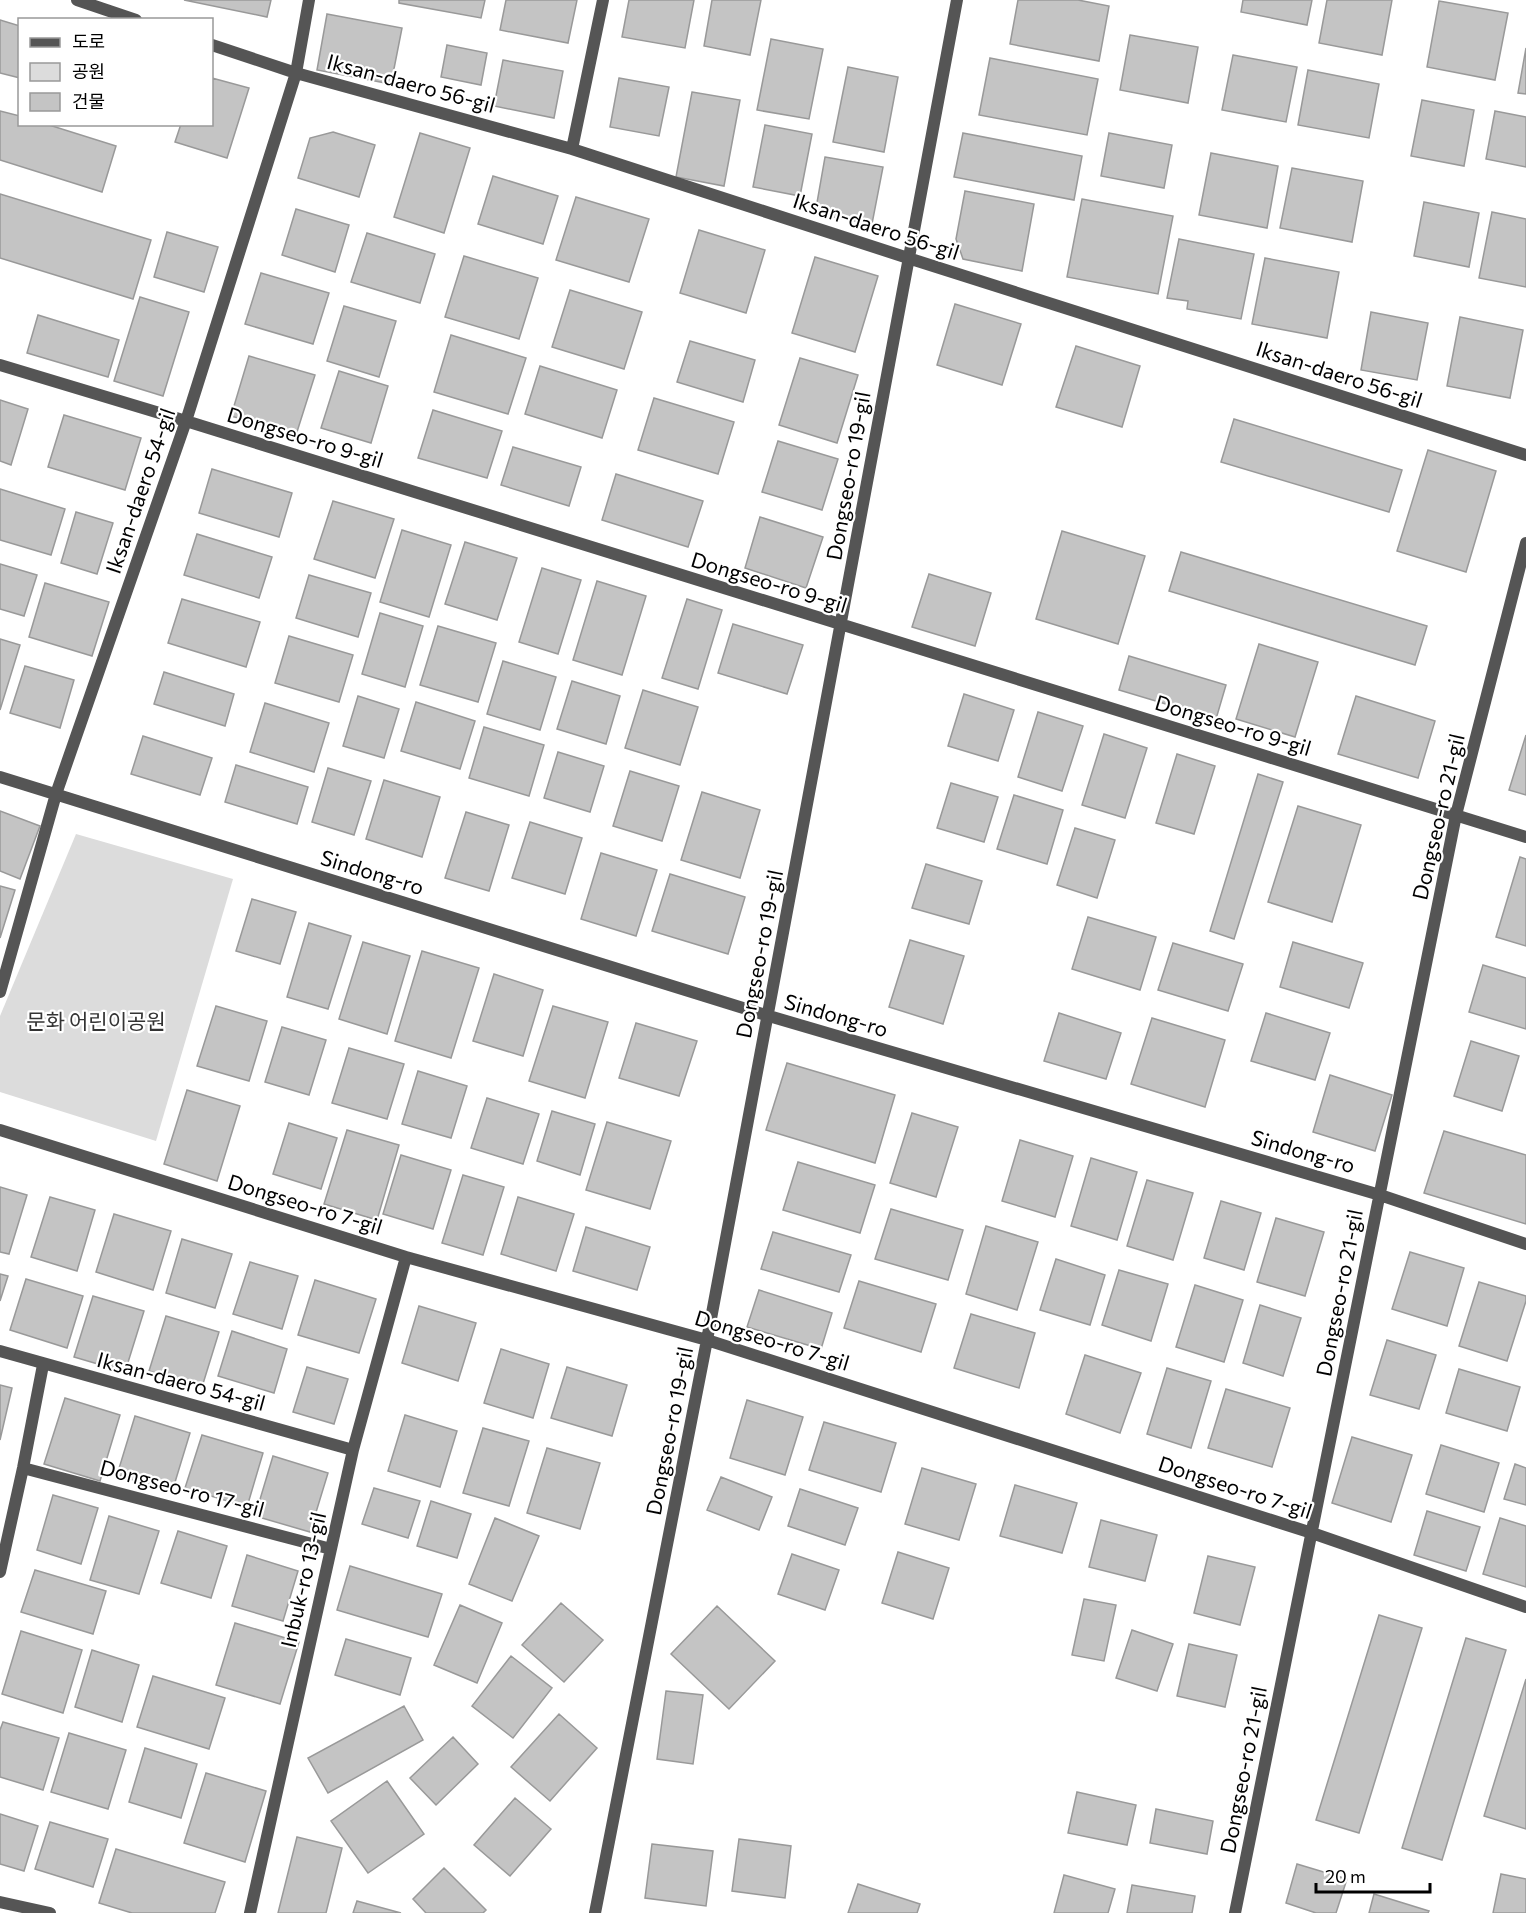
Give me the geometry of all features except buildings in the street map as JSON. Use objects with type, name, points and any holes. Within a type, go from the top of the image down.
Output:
[{"type":"street","points":[[77,0],[130,18]]},
{"type":"street","name":"Iksan-daero 54-gil","points":[[0,992],[56,795],[186,421],[296,73],[309,0]]},
{"type":"street","points":[[572,148],[603,0]]},
{"type":"street","name":"Dongseo-ro 19-gil","points":[[594,1913],[707,1340],[957,0]]},
{"type":"street","name":"Iksan-daero 56-gil","points":[[213,45],[296,73],[572,148],[1526,455]]},
{"type":"street","name":"Dongseo-ro 9-gil","points":[[0,365],[1526,837]]},
{"type":"street","name":"Dongseo-ro 21-gil","points":[[1235,1913],[1456,815],[1526,543]]},
{"type":"street","name":"Sindong-ro","points":[[0,777],[768,1016],[1380,1195],[1526,1245]]},
{"type":"street","name":"Dongseo-ro 7-gil","points":[[0,1130],[406,1257],[707,1340],[1312,1533],[1526,1607]]},
{"type":"street","name":"Inbuk-ro 13-gil","points":[[250,1913],[353,1449],[406,1257]]},
{"type":"street","name":"Iksan-daero 54-gil","points":[[0,1351],[43,1365],[353,1449]]},
{"type":"street","points":[[0,1572],[43,1365]]},
{"type":"street","name":"Dongseo-ro 17-gil","points":[[23,1468],[331,1549]]},
{"type":"street","points":[[0,1902],[50,1913]]},
{"type":"green space","name":"문화 어린이공원","points":[[76,834],[233,879],[156,1141],[0,1092],[0,1016]]}]
